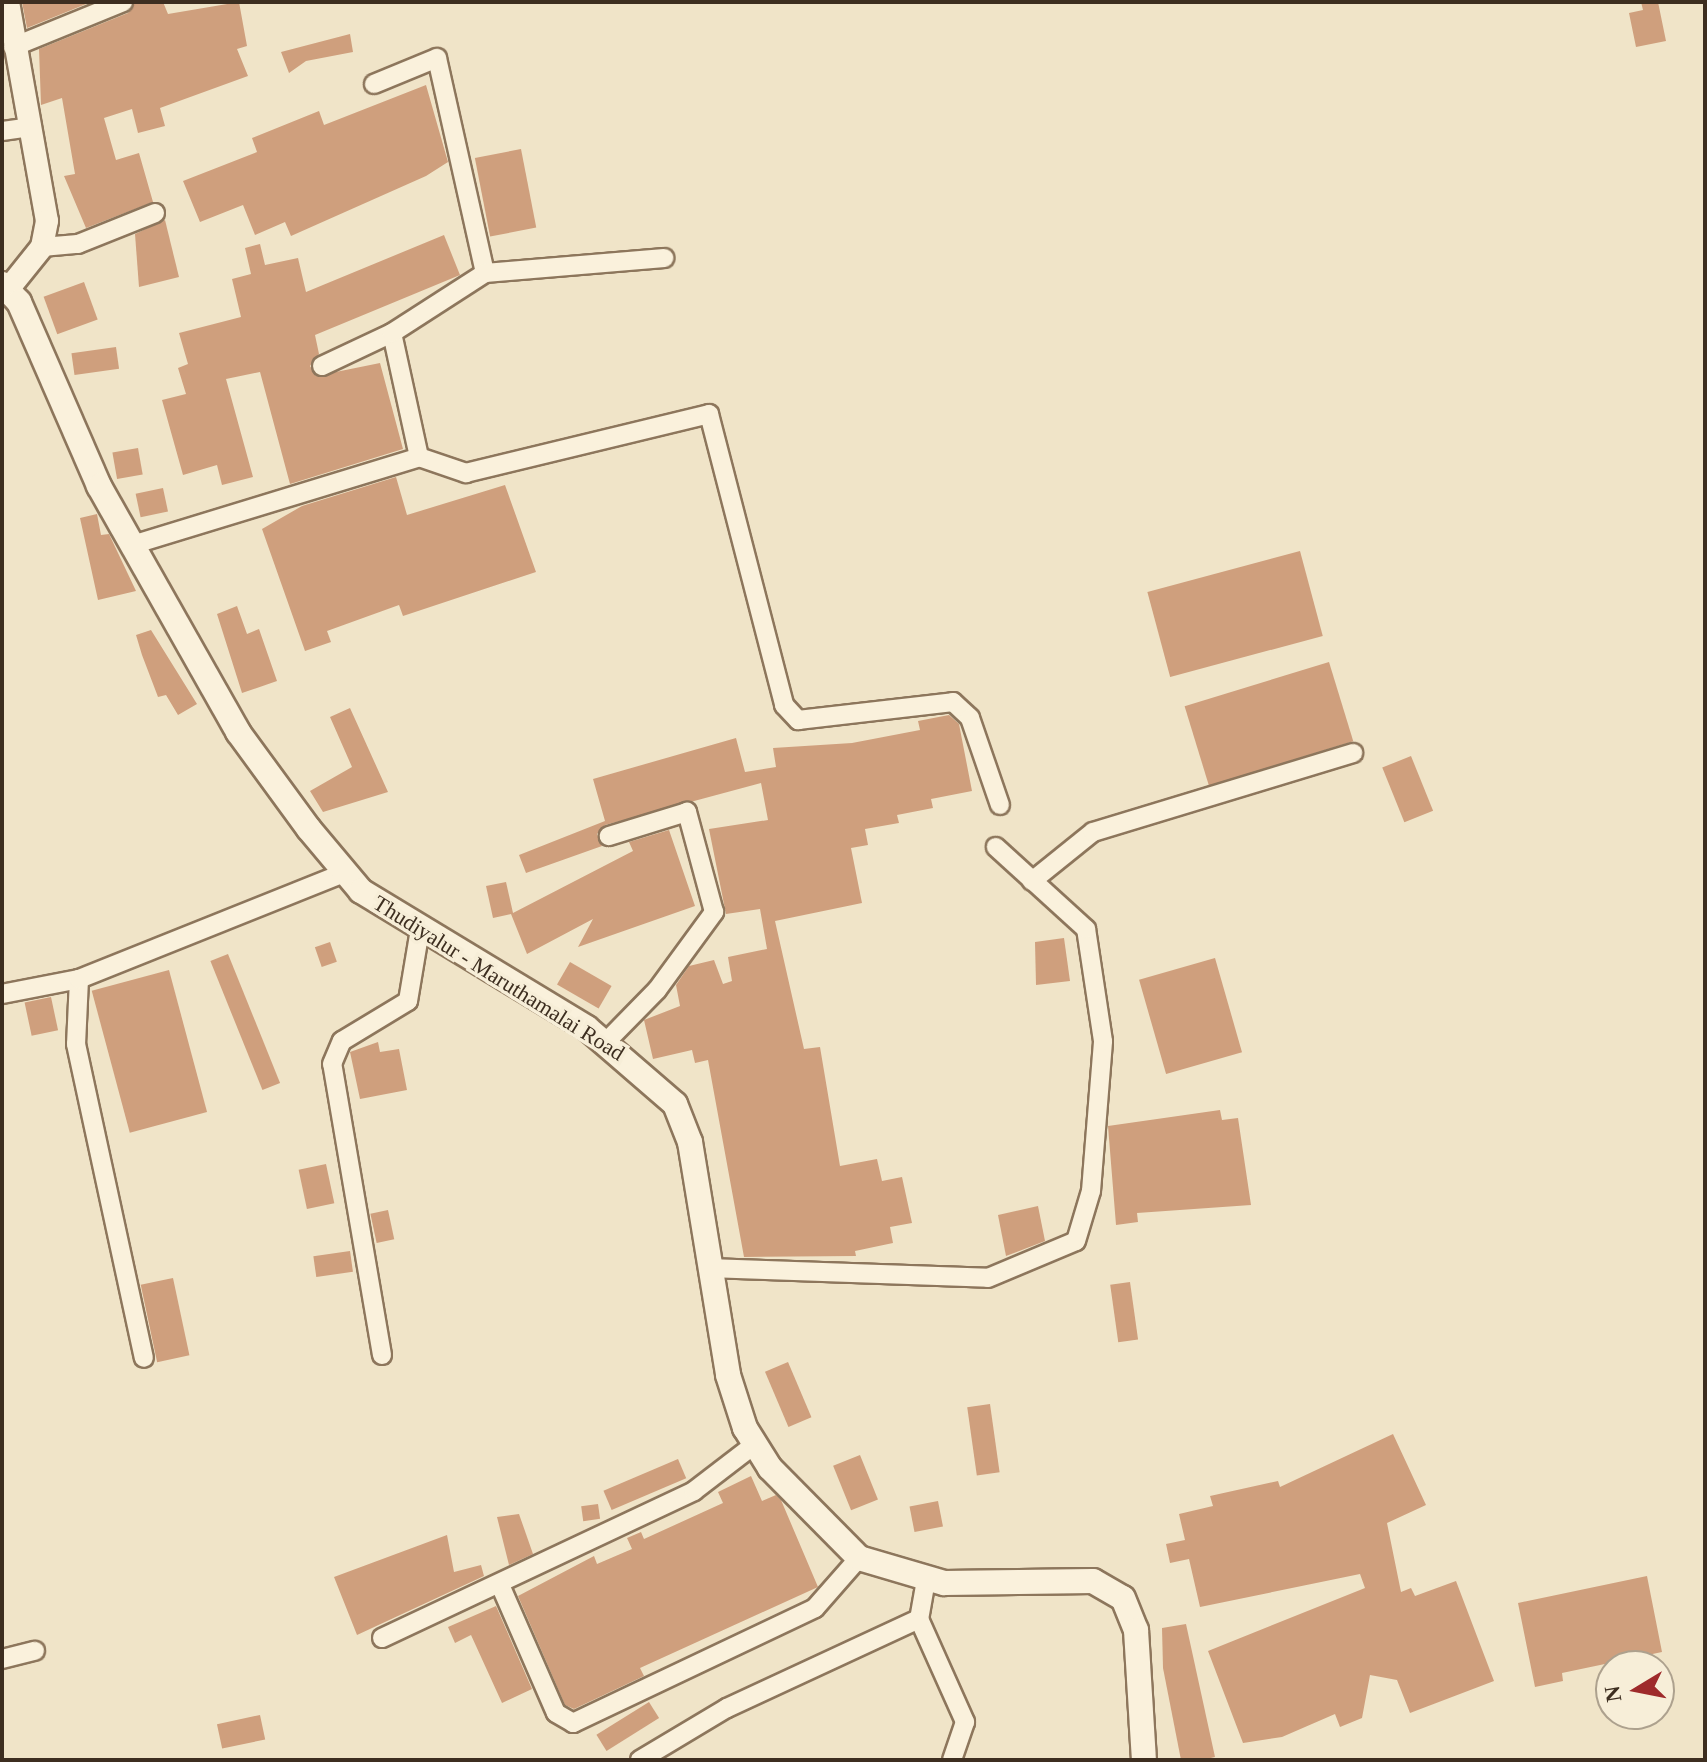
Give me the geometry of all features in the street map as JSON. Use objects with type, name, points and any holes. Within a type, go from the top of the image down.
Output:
[{"type":"main road","name":"Thudiyalur - Maruthamalai Road","points":[[5,286],[132,545],[238,732],[346,872],[420,929],[606,1042],[675,1104],[690,1142],[708,1268],[728,1375],[755,1444],[859,1558],[926,1580],[1093,1581],[1123,1598],[1136,1630],[1144,1760]]},
{"type":"street","points":[[5,286],[42,247],[47,191],[13,47],[8,2]]},
{"type":"street","points":[[13,47],[123,2]]},
{"type":"street","points":[[374,84],[437,58],[485,273]]},
{"type":"street","points":[[2,131],[32,127]]},
{"type":"street","points":[[42,247],[78,244],[155,213]]},
{"type":"street","points":[[322,366],[392,333],[485,273],[664,258]]},
{"type":"street","points":[[392,333],[419,457]]},
{"type":"street","points":[[132,545],[419,457],[466,473],[709,414],[784,705],[798,720],[953,702],[970,718],[1000,805]]},
{"type":"street","points":[[1032,881],[1093,832],[1353,753]]},
{"type":"street","points":[[606,1042],[657,990],[714,912],[687,812],[609,836]]},
{"type":"street","points":[[708,1268],[988,1278],[1076,1241],[1091,1191],[1103,1041],[1086,929],[996,847]]},
{"type":"street","points":[[2,994],[79,979],[346,872]]},
{"type":"street","points":[[382,1355],[332,1064],[342,1041],[408,1001],[420,929]]},
{"type":"street","points":[[79,979],[76,1044],[144,1358]]},
{"type":"street","points":[[382,1638],[501,1587],[694,1491],[755,1444]]},
{"type":"street","points":[[501,1587],[556,1713],[573,1723],[815,1608],[859,1558]]},
{"type":"street","points":[[926,1580],[919,1619],[965,1722],[952,1760]]},
{"type":"street","points":[[640,1760],[727,1708],[919,1619]]},
{"type":"street","points":[[2,1659],[35,1651]]},
{"type":"building","points":[[22,2],[91,2],[27,28]]},
{"type":"building","points":[[135,2],[163,2],[168,14],[239,2],[247,46],[237,49],[248,76],[160,108],[165,126],[138,133],[132,109],[104,118],[116,160],[139,153],[153,202],[86,228],[64,176],[75,174],[62,98],[41,105],[39,49],[128,13]]},
{"type":"building","points":[[1641,2],[1658,2],[1666,41],[1636,47],[1629,13],[1643,10]]},
{"type":"building","points":[[350,34],[353,52],[306,61],[289,73],[281,52]]},
{"type":"building","points":[[426,85],[448,162],[426,176],[291,236],[285,222],[255,235],[243,205],[200,222],[183,181],[257,152],[252,138],[319,111],[324,125]]},
{"type":"building","points":[[521,149],[536,228],[490,236],[475,158]]},
{"type":"building","points":[[165,220],[179,277],[139,287],[135,234]]},
{"type":"building","points":[[444,235],[460,275],[315,335],[319,354],[310,366],[316,376],[380,363],[403,449],[290,484],[260,372],[226,379],[253,477],[222,485],[217,465],[183,475],[162,400],[186,394],[178,368],[188,364],[179,333],[241,317],[232,279],[251,274],[245,248],[260,244],[265,265],[298,258],[306,292]]},
{"type":"building","points":[[84,282],[98,320],[57,334],[44,297]]},
{"type":"building","points":[[116,347],[119,369],[74,375],[71,353]]},
{"type":"building","points":[[138,448],[143,475],[117,479],[112,453]]},
{"type":"building","points":[[396,477],[407,515],[505,485],[536,572],[403,616],[399,605],[327,631],[331,642],[305,651],[262,529],[302,506]]},
{"type":"building","points":[[163,488],[168,511],[141,517],[136,494]]},
{"type":"building","points":[[97,514],[101,535],[109,534],[136,591],[98,600],[80,518]]},
{"type":"building","points":[[1300,551],[1323,636],[1170,677],[1147,592]]},
{"type":"building","points":[[237,606],[247,634],[259,629],[277,681],[242,693],[217,614]]},
{"type":"building","points":[[151,630],[197,704],[178,715],[166,695],[158,697],[142,655],[136,635]]},
{"type":"building","points":[[1329,662],[1353,741],[1209,786],[1185,706]]},
{"type":"building","points":[[350,708],[388,792],[323,812],[310,791],[352,767],[330,717]]},
{"type":"building","points":[[949,715],[959,724],[972,791],[931,799],[933,808],[897,815],[899,823],[865,829],[868,845],[851,848],[862,903],[775,921],[804,1049],[820,1047],[840,1166],[877,1159],[882,1181],[902,1177],[912,1223],[890,1227],[893,1243],[855,1251],[856,1256],[744,1257],[708,1060],[695,1063],[692,1050],[653,1059],[644,1020],[680,1006],[676,985],[689,966],[714,960],[723,984],[732,981],[728,957],[767,949],[760,909],[726,914],[709,829],[768,820],[761,783],[605,825],[597,834],[602,846],[526,873],[519,855],[605,821],[593,779],[736,738],[745,772],[776,767],[773,748],[852,743],[920,730],[918,721]]},
{"type":"building","points":[[1411,756],[1433,811],[1404,822],[1382,768]]},
{"type":"building","points":[[669,830],[695,906],[578,947],[593,919],[527,954],[511,914],[493,918],[486,886],[506,882],[513,913],[633,851],[629,842]]},
{"type":"building","points":[[1064,938],[1070,981],[1036,985],[1035,942]]},
{"type":"building","points":[[330,942],[337,962],[322,967],[315,947]]},
{"type":"building","points":[[228,954],[280,1083],[262,1090],[210,961]]},
{"type":"building","points":[[1215,958],[1242,1052],[1166,1074],[1139,980]]},
{"type":"building","points":[[570,962],[612,986],[599,1009],[557,985]]},
{"type":"building","points":[[169,970],[207,1112],[130,1133],[92,991]]},
{"type":"building","points":[[51,997],[58,1030],[32,1036],[25,1003]]},
{"type":"building","points":[[378,1042],[380,1052],[399,1049],[407,1090],[360,1099],[350,1052]]},
{"type":"building","points":[[1220,1110],[1222,1120],[1238,1118],[1251,1205],[1137,1213],[1138,1222],[1116,1225],[1108,1126]]},
{"type":"building","points":[[326,1164],[334,1203],[307,1209],[299,1170]]},
{"type":"building","points":[[1038,1206],[1045,1241],[1006,1256],[998,1215]]},
{"type":"building","points":[[388,1210],[394,1239],[377,1243],[370,1214]]},
{"type":"building","points":[[350,1251],[353,1272],[316,1277],[313,1256]]},
{"type":"building","points":[[173,1278],[189,1355],[157,1362],[141,1285]]},
{"type":"building","points":[[1130,1282],[1138,1339],[1118,1342],[1110,1285]]},
{"type":"building","points":[[788,1362],[811,1417],[788,1427],[765,1372]]},
{"type":"building","points":[[990,1404],[1000,1472],[977,1476],[967,1407]]},
{"type":"building","points":[[1393,1434],[1426,1505],[1387,1523],[1401,1592],[1411,1588],[1415,1596],[1456,1581],[1494,1681],[1410,1713],[1397,1680],[1370,1675],[1362,1718],[1340,1727],[1335,1714],[1282,1737],[1243,1743],[1208,1651],[1365,1588],[1360,1574],[1200,1607],[1189,1559],[1170,1563],[1166,1544],[1185,1540],[1179,1514],[1213,1506],[1210,1496],[1278,1481],[1280,1487]]},
{"type":"building","points":[[860,1455],[878,1500],[851,1510],[833,1466]]},
{"type":"building","points":[[678,1459],[686,1478],[612,1510],[603,1491]]},
{"type":"building","points":[[751,1476],[762,1501],[776,1495],[781,1500],[818,1587],[640,1668],[644,1676],[574,1709],[565,1705],[518,1596],[594,1556],[597,1564],[632,1549],[627,1538],[641,1532],[644,1539],[723,1503],[718,1492]]},
{"type":"building","points":[[938,1501],[943,1527],[914,1532],[910,1507]]},
{"type":"building","points":[[598,1504],[600,1519],[583,1521],[581,1506]]},
{"type":"building","points":[[519,1514],[533,1554],[509,1565],[497,1517]]},
{"type":"building","points":[[447,1535],[454,1572],[481,1565],[484,1576],[357,1635],[334,1577]]},
{"type":"building","points":[[1647,1576],[1662,1650],[1595,1650],[1595,1666],[1562,1673],[1563,1681],[1535,1687],[1518,1603]]},
{"type":"building","points":[[496,1606],[532,1689],[502,1703],[471,1635],[455,1643],[448,1627]]},
{"type":"building","points":[[1186,1624],[1215,1757],[1202,1760],[1181,1760],[1163,1668],[1162,1628]]},
{"type":"building","points":[[649,1702],[659,1718],[606,1751],[596,1735]]},
{"type":"building","points":[[260,1715],[265,1739],[222,1749],[217,1724]]}]
